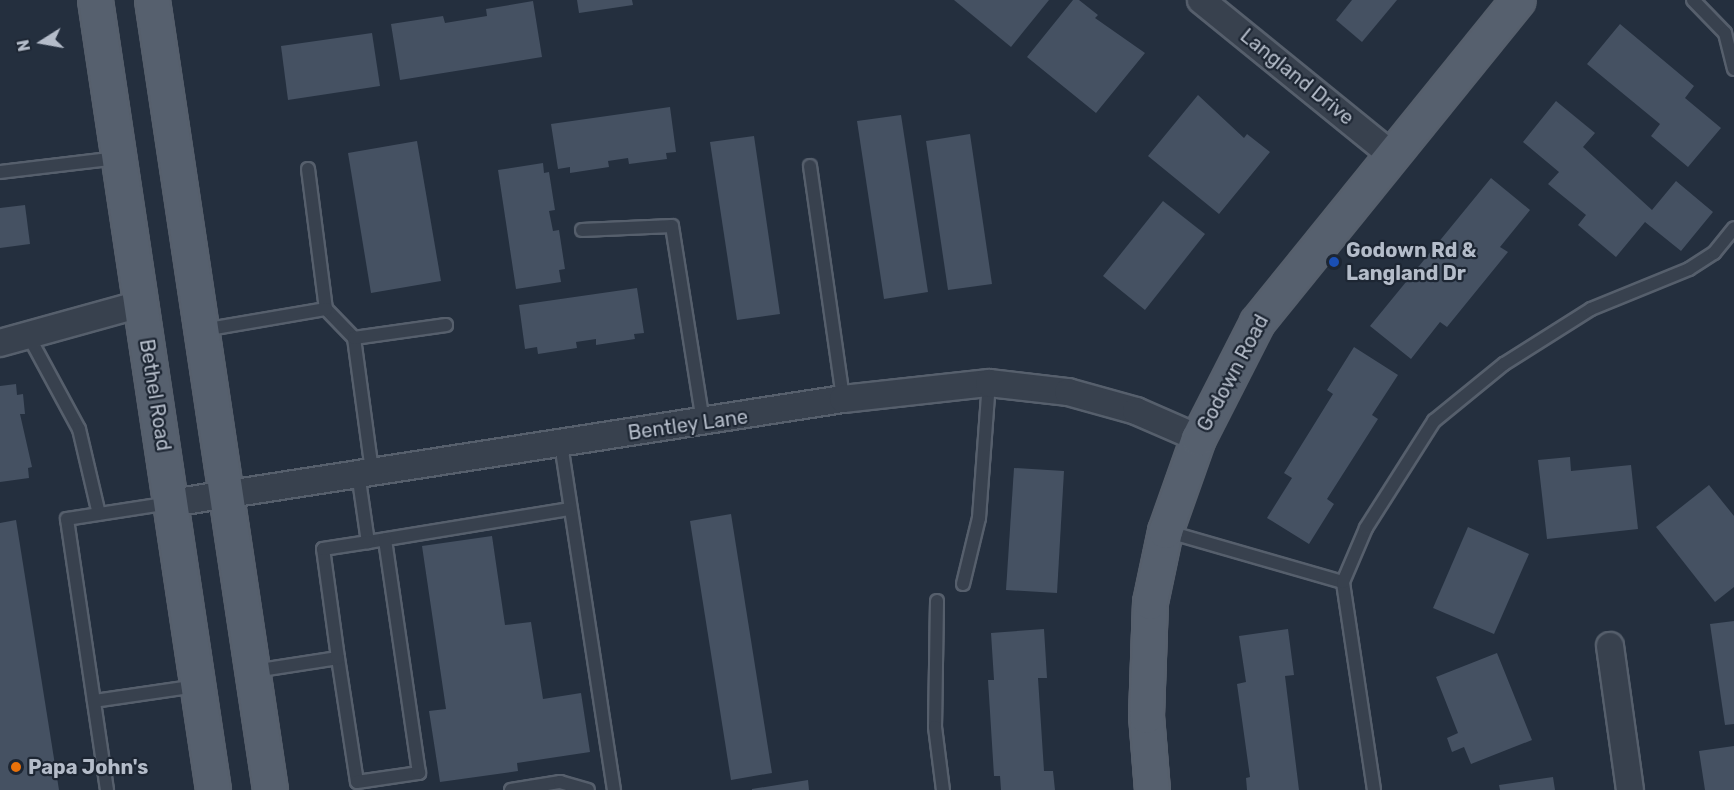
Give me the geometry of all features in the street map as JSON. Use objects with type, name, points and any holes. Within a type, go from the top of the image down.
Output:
[{"type":"main road","name":"Bethel Road","points":[[95,0],[213,790]]},
{"type":"main road","points":[[152,0],[270,790]]},
{"type":"main road","name":"Godown Road","points":[[1152,790],[1147,662],[1150,602],[1165,531],[1198,438],[1257,322],[1518,0]]},
{"type":"street","name":"Langland Drive","points":[[1201,0],[1392,155]]},
{"type":"street","points":[[0,343],[26,332],[141,304]]},
{"type":"street","name":"Bentley Lane","points":[[171,503],[365,472],[703,423],[843,399],[989,383],[1068,392],[1136,411],[1198,438]]},
{"type":"street","points":[[1610,646],[1630,790]]},
{"type":"lane","points":[[1693,0],[1725,33],[1734,69]]},
{"type":"lane","points":[[0,172],[119,157]]},
{"type":"lane","points":[[810,166],[843,399]]},
{"type":"lane","points":[[308,169],[326,309],[354,338],[368,542]]},
{"type":"lane","points":[[582,230],[672,226],[703,423]]},
{"type":"lane","points":[[1374,790],[1342,582],[1366,528],[1434,421],[1504,364],[1591,309],[1689,269],[1714,253],[1734,228]]},
{"type":"lane","points":[[202,330],[326,309]]},
{"type":"lane","points":[[354,338],[446,325]]},
{"type":"lane","points":[[26,332],[79,429],[99,514]]},
{"type":"lane","points":[[963,584],[979,518],[989,383]]},
{"type":"lane","points":[[561,444],[614,790]]},
{"type":"lane","points":[[107,790],[67,519],[171,503]]},
{"type":"lane","points":[[385,539],[419,773],[357,782],[323,549],[570,509]]},
{"type":"lane","points":[[1165,531],[1342,582]]},
{"type":"lane","points":[[937,601],[935,727],[943,790]]},
{"type":"lane","points":[[252,671],[339,658]]},
{"type":"lane","points":[[94,701],[198,686]]},
{"type":"lane","points":[[511,790],[560,782],[588,790]]},
{"type":"building","points":[[577,0],[632,0],[633,5],[579,13]]},
{"type":"building","points":[[954,0],[1049,0],[1011,47]]},
{"type":"building","points":[[1073,0],[1079,0],[1098,15],[1095,18],[1145,53],[1096,113],[1027,57]]},
{"type":"building","points":[[1352,0],[1397,0],[1362,42],[1336,20]]},
{"type":"building","points":[[533,1],[542,57],[400,80],[391,24],[443,16],[445,23],[487,16],[486,9]]},
{"type":"building","points":[[1620,24],[1694,86],[1685,98],[1721,128],[1688,167],[1651,136],[1660,124],[1587,64]]},
{"type":"building","points":[[372,33],[380,86],[288,100],[281,46]]},
{"type":"building","points":[[1198,95],[1244,138],[1247,134],[1270,152],[1219,214],[1148,156]]},
{"type":"building","points":[[1556,101],[1595,133],[1583,147],[1652,210],[1676,181],[1713,212],[1681,251],[1645,222],[1616,257],[1578,225],[1586,215],[1548,184],[1559,172],[1523,142]]},
{"type":"building","points":[[670,107],[676,152],[666,153],[667,159],[629,164],[628,158],[608,161],[609,167],[570,173],[570,167],[558,169],[551,124]]},
{"type":"building","points":[[901,115],[928,292],[884,299],[857,121]]},
{"type":"building","points":[[970,134],[992,284],[948,290],[926,141]]},
{"type":"building","points":[[754,136],[780,314],[737,320],[710,142]]},
{"type":"building","points":[[417,141],[441,281],[371,293],[348,153]]},
{"type":"building","points":[[543,163],[544,173],[549,172],[555,210],[549,211],[553,231],[559,230],[565,269],[559,270],[561,282],[516,289],[498,170]]},
{"type":"building","points":[[1491,178],[1530,210],[1500,247],[1508,252],[1447,327],[1440,322],[1411,359],[1370,326]]},
{"type":"building","points":[[1163,201],[1205,234],[1145,310],[1103,276]]},
{"type":"building","points":[[25,205],[30,244],[0,248],[0,208]]},
{"type":"building","points":[[637,288],[644,333],[634,334],[635,339],[596,345],[596,339],[576,342],[577,348],[538,354],[537,347],[525,349],[519,305]]},
{"type":"building","points":[[1354,347],[1398,375],[1372,415],[1378,419],[1327,499],[1334,504],[1309,544],[1267,518],[1292,478],[1284,473],[1333,394],[1327,390]]},
{"type":"building","points":[[16,384],[17,395],[23,394],[25,414],[20,414],[32,467],[28,468],[29,478],[0,482],[0,386]]},
{"type":"building","points":[[1570,457],[1571,471],[1631,465],[1638,529],[1547,539],[1538,460]]},
{"type":"building","points":[[1014,468],[1064,471],[1057,593],[1006,590]]},
{"type":"building","points":[[1709,485],[1734,516],[1734,587],[1715,602],[1656,527]]},
{"type":"building","points":[[731,514],[772,773],[731,780],[690,521]]},
{"type":"building","points":[[16,520],[59,790],[0,790],[0,523]]},
{"type":"building","points":[[1468,527],[1529,554],[1494,634],[1433,608]]},
{"type":"building","points":[[492,536],[505,625],[531,622],[543,699],[581,693],[590,752],[517,763],[518,771],[440,782],[429,711],[446,709],[422,546]]},
{"type":"building","points":[[1734,621],[1734,724],[1725,725],[1710,624]]},
{"type":"building","points":[[1044,629],[1047,678],[1038,678],[1044,771],[1053,771],[1055,790],[1001,790],[1000,776],[994,776],[988,680],[994,680],[991,633]]},
{"type":"building","points":[[1288,629],[1294,675],[1285,676],[1299,790],[1247,790],[1246,778],[1250,777],[1237,684],[1246,682],[1239,636]]},
{"type":"building","points":[[1497,653],[1532,740],[1471,764],[1464,747],[1452,752],[1447,738],[1458,733],[1436,677]]},
{"type":"building","points":[[1734,746],[1734,790],[1705,790],[1699,751]]},
{"type":"building","points":[[1553,777],[1555,790],[1500,790],[1499,785]]},
{"type":"building","points":[[808,780],[809,790],[752,790],[752,789]]},
{"type":"place","name":"Godown Rd & Langland Dr","points":[[1334,262]]},
{"type":"place","name":"Papa John's","points":[[16,767]]}]
